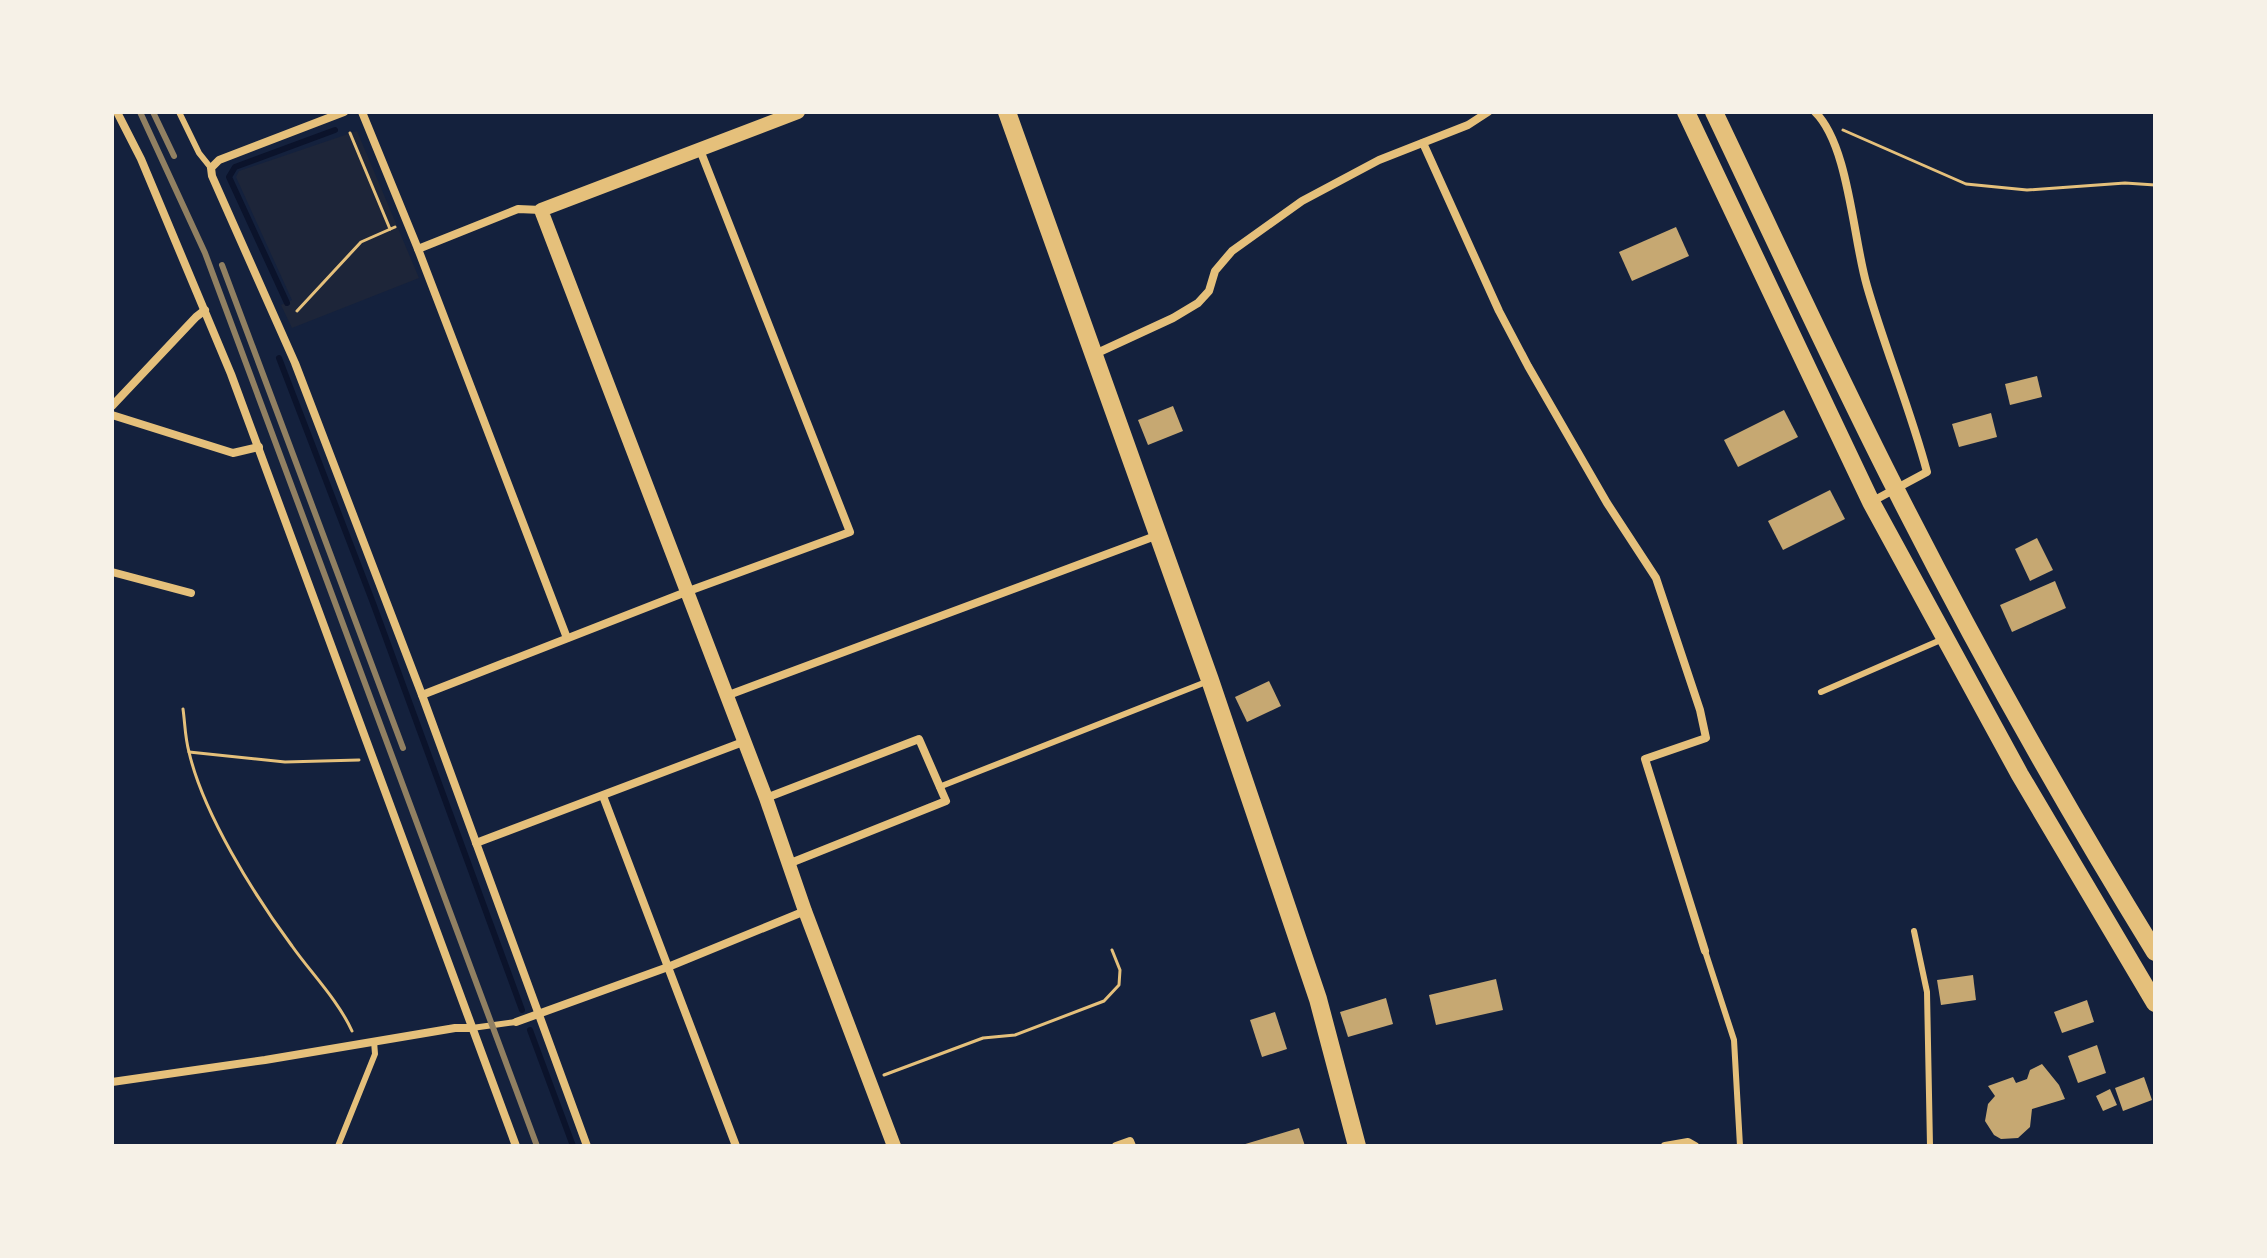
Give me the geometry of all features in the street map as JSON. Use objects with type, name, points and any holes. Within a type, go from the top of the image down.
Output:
[{"type":"main road","points":[[1007,112],[1210,680],[1318,999],[1357,1146]]},
{"type":"main road","points":[[1686,112],[1871,502],[1943,639],[2155,1003]]},
{"type":"main road","points":[[1714,112],[1895,489],[2040,759],[2155,952]]},
{"type":"street","points":[[117,112],[141,159],[259,447],[516,1146]]},
{"type":"street","points":[[344,112],[219,160],[211,168],[295,363],[422,695],[587,1146]]},
{"type":"street","points":[[362,112],[418,249],[567,638]]},
{"type":"street","points":[[418,249],[518,209],[541,210],[798,112]]},
{"type":"street","points":[[1095,354],[1198,303],[1209,291],[1215,271],[1232,251],[1302,201],[1379,160],[1468,125],[1488,112]]},
{"type":"street","points":[[1815,112],[1826,123],[1844,173],[1866,285],[1911,414],[1927,472],[1871,502]]},
{"type":"street","points":[[1423,143],[1499,311],[1528,366],[1607,503],[1656,578],[1700,710],[1706,738],[1645,759],[1705,951]]},
{"type":"street","points":[[422,695],[850,532],[700,150]]},
{"type":"street","points":[[541,210],[766,798],[805,911],[894,1146]]},
{"type":"street","points":[[112,406],[205,310]]},
{"type":"street","points":[[112,415],[233,453],[259,447]]},
{"type":"street","points":[[725,697],[1158,535]]},
{"type":"street","points":[[112,572],[191,593]]},
{"type":"street","points":[[766,798],[919,739],[946,801],[788,864]]},
{"type":"street","points":[[476,843],[743,742]]},
{"type":"street","points":[[603,796],[736,1146]]},
{"type":"street","points":[[516,1022],[668,967],[805,911]]},
{"type":"street","points":[[112,1082],[455,1028],[472,1028]]},
{"type":"street","points":[[1116,1146],[1130,1141],[1132,1146]]},
{"type":"street","points":[[1665,1146],[1688,1142],[1695,1146]]},
{"type":"lane","points":[[179,112],[199,153],[211,168]]},
{"type":"lane","points":[[1821,692],[1943,639]]},
{"type":"lane","points":[[939,787],[1210,680]]},
{"type":"lane","points":[[1914,931],[1927,992],[1930,1146]]},
{"type":"lane","points":[[1705,951],[1734,1040],[1740,1146]]},
{"type":"lane","points":[[472,1028],[516,1022]]},
{"type":"lane","points":[[338,1146],[375,1054],[374,1041]]},
{"type":"path","points":[[1826,123],[1966,184],[2027,190],[2125,183],[2155,185]]},
{"type":"path","points":[[350,133],[390,230]]},
{"type":"path","points":[[297,311],[361,242],[398,226]]},
{"type":"path","points":[[183,709],[189,752],[206,802],[234,855],[291,945],[350,1027],[356,1044]]},
{"type":"path","points":[[189,752],[285,762],[357,761],[371,756]]},
{"type":"path","points":[[869,1080],[983,1038],[1015,1035],[1104,1001],[1119,985],[1120,970],[1112,950]]},
{"type":"shaded area","points":[[357,131],[419,278],[292,328],[281,305],[292,300],[236,177],[239,171]]},
{"type":"building","points":[[1676,227],[1689,256],[1632,281],[1619,252]]},
{"type":"building","points":[[2037,376],[2042,397],[2010,405],[2005,384]]},
{"type":"building","points":[[1173,406],[1183,431],[1148,445],[1138,420]]},
{"type":"building","points":[[1784,410],[1798,437],[1738,467],[1724,440]]},
{"type":"building","points":[[1991,413],[1997,437],[1959,447],[1952,424]]},
{"type":"building","points":[[1830,490],[1845,519],[1783,550],[1768,521]]},
{"type":"building","points":[[2037,538],[2053,570],[2030,581],[2015,549]]},
{"type":"building","points":[[2055,581],[2066,608],[2012,632],[2000,605]]},
{"type":"building","points":[[1269,681],[1281,706],[1247,722],[1235,697]]},
{"type":"building","points":[[1973,975],[1976,1000],[1941,1005],[1937,980]]},
{"type":"building","points":[[1496,979],[1503,1010],[1436,1025],[1429,995]]},
{"type":"building","points":[[1386,998],[1393,1024],[1348,1037],[1340,1012]]},
{"type":"building","points":[[2087,1000],[2094,1022],[2062,1033],[2054,1012]]},
{"type":"building","points":[[1275,1012],[1287,1049],[1262,1057],[1250,1020]]},
{"type":"building","points":[[2097,1045],[2106,1073],[2078,1083],[2068,1056]]},
{"type":"building","points":[[2042,1064],[2059,1085],[2065,1099],[2032,1109],[2030,1127],[2018,1138],[2001,1139],[1994,1135],[1985,1121],[1988,1104],[1995,1096],[1988,1086],[2013,1077],[2016,1083],[2027,1079],[2030,1070]]},
{"type":"building","points":[[2144,1077],[2152,1100],[2123,1111],[2115,1088]]},
{"type":"building","points":[[2110,1089],[2117,1105],[2103,1111],[2096,1096]]},
{"type":"building","points":[[1299,1128],[1305,1146],[1242,1146],[1242,1145]]},
{"type":"waterway","points":[[287,303],[229,177],[235,167],[335,130]]},
{"type":"waterway","points":[[279,358],[373,603],[522,1010]]},
{"type":"waterway","points":[[530,1030],[573,1146]]},
{"type":"railway","points":[[140,112],[205,253],[537,1146]]},
{"type":"railway","points":[[153,112],[174,156]]},
{"type":"railway","points":[[222,265],[403,748]]}]
